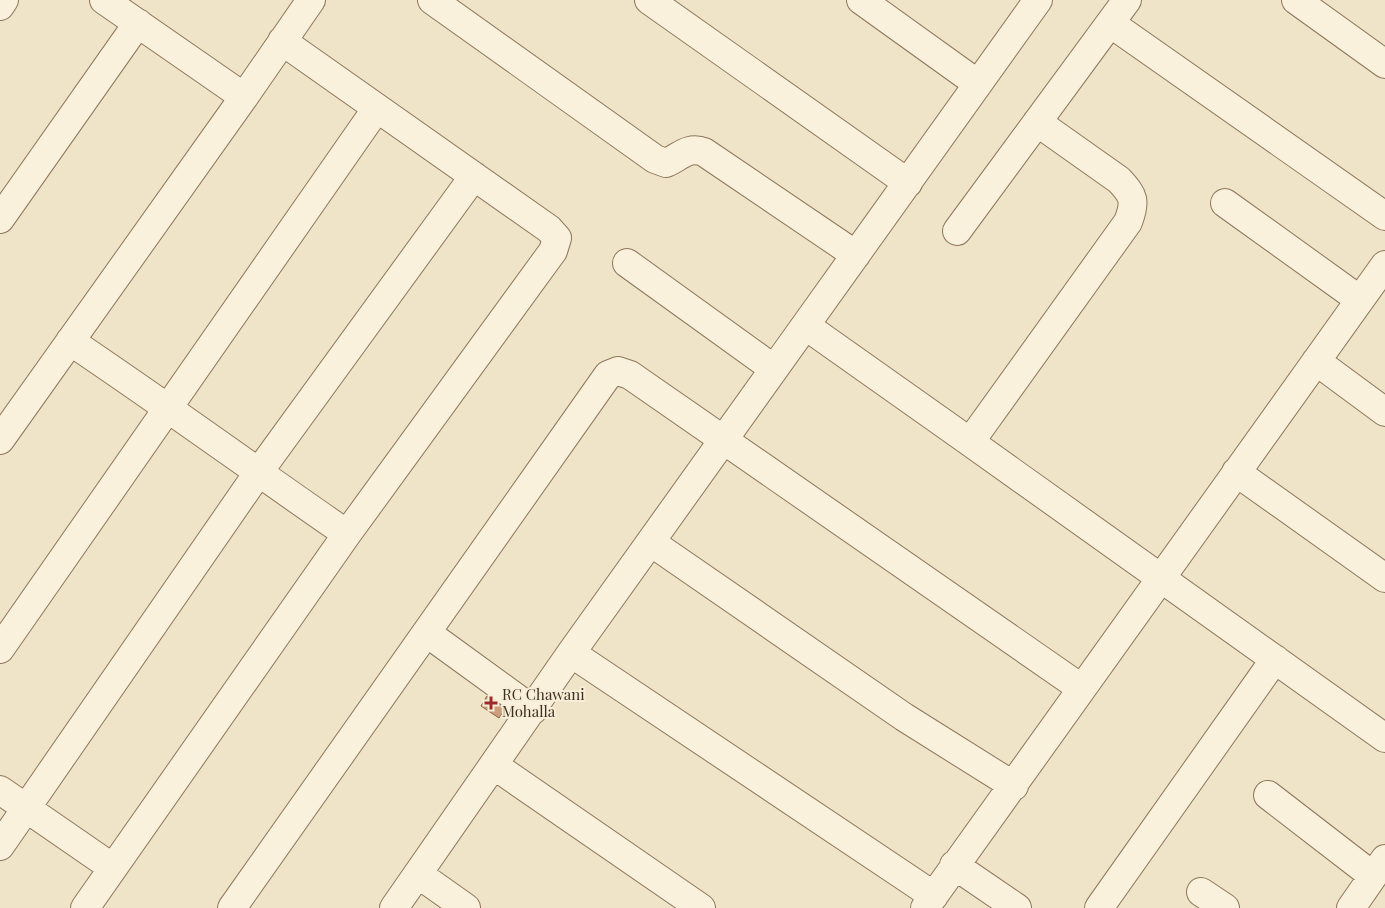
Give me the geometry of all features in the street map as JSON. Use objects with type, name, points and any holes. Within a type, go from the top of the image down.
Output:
[{"type":"street","points":[[0,6],[4,0]]},
{"type":"street","points":[[104,0],[244,97]]},
{"type":"street","points":[[0,440],[311,0]]},
{"type":"street","points":[[432,0],[655,159],[666,163],[684,151],[695,149],[704,152],[856,255]]},
{"type":"street","points":[[650,0],[908,183]]},
{"type":"street","points":[[861,0],[978,84]]},
{"type":"street","points":[[394,908],[495,766],[571,653],[652,543],[1038,0]]},
{"type":"street","points":[[957,231],[1127,0]]},
{"type":"street","points":[[1296,0],[1385,64]]},
{"type":"street","points":[[0,219],[138,23]]},
{"type":"street","points":[[1110,23],[1385,216]]},
{"type":"street","points":[[85,908],[347,534],[553,251],[557,238],[549,229],[282,41]]},
{"type":"street","points":[[0,649],[377,108]]},
{"type":"street","points":[[970,442],[1128,222],[1134,206],[1130,192],[1119,180],[1037,122]]},
{"type":"street","points":[[0,846],[258,473],[474,176]]},
{"type":"street","points":[[1225,203],[1360,300]]},
{"type":"street","points":[[627,263],[774,369]]},
{"type":"street","points":[[571,653],[929,902],[954,865],[1014,786],[1081,688],[1385,265]]},
{"type":"street","points":[[806,326],[1385,738]]},
{"type":"street","points":[[70,342],[169,408],[258,473],[347,534]]},
{"type":"street","points":[[1316,361],[1385,412]]},
{"type":"street","points":[[232,908],[608,375],[618,371],[630,376],[725,440],[1081,688]]},
{"type":"street","points":[[1236,472],[1385,578]]},
{"type":"street","points":[[652,543],[904,716],[1014,786]]},
{"type":"street","points":[[427,633],[533,710]]},
{"type":"street","points":[[1099,908],[1274,659]]},
{"type":"street","points":[[495,766],[701,908]]},
{"type":"street","points":[[0,790],[113,868]]},
{"type":"street","points":[[1268,795],[1379,867],[1351,908]]},
{"type":"street","points":[[954,865],[1017,908]]},
{"type":"street","points":[[418,874],[466,908]]},
{"type":"street","points":[[1202,892],[1225,908]]},
{"type":"building","points":[[487,696],[506,708],[499,718],[481,706]]},
{"type":"place","name":"RC Chawani Mohalla","points":[[491,703]]}]
